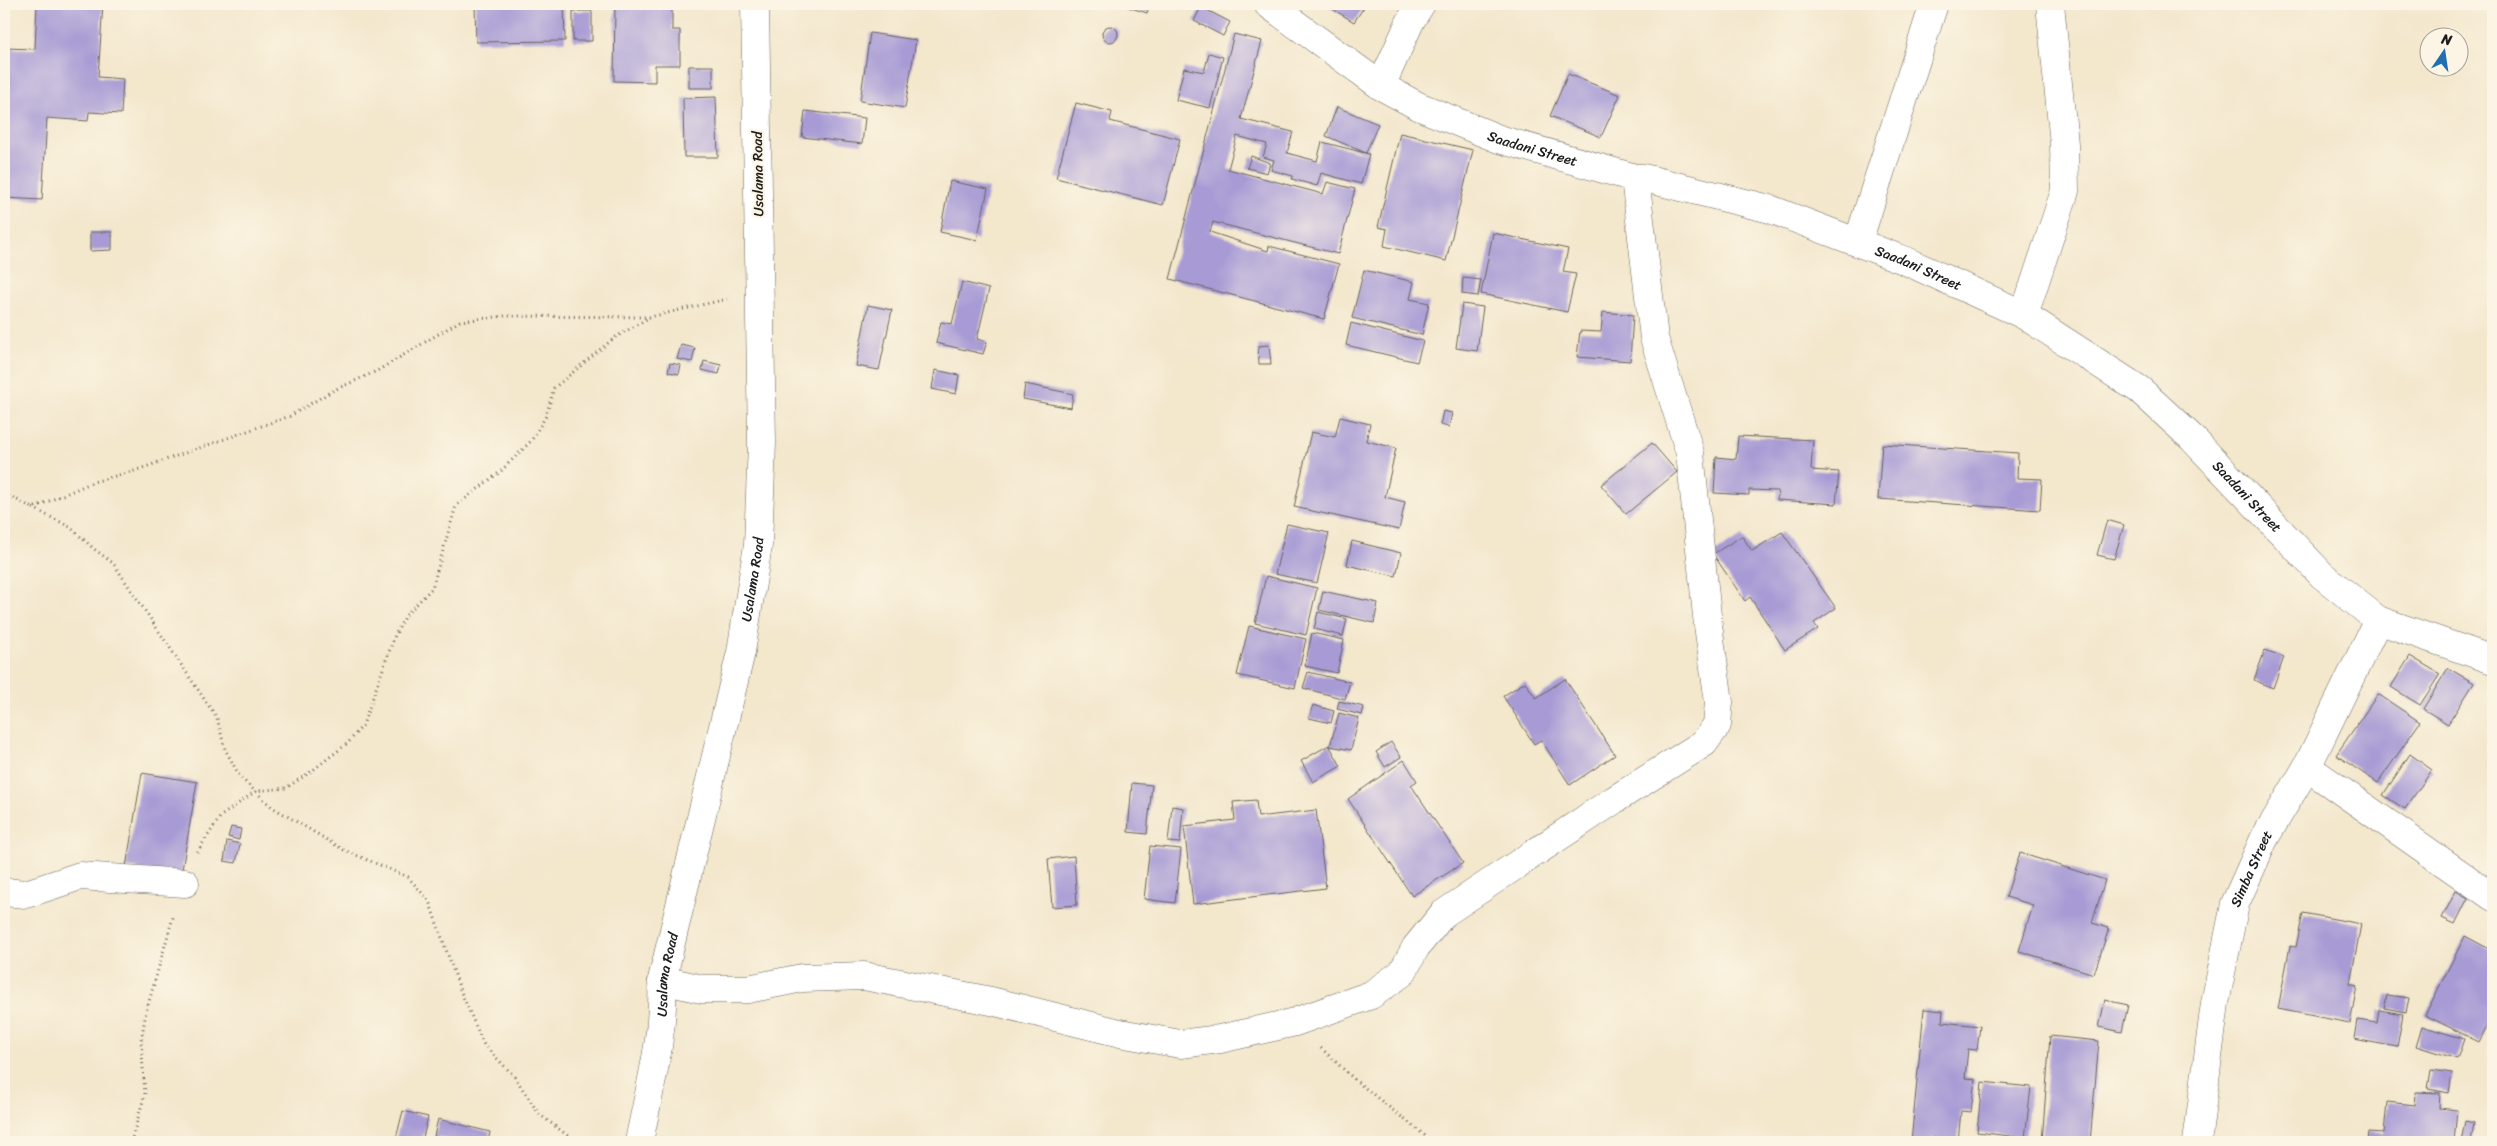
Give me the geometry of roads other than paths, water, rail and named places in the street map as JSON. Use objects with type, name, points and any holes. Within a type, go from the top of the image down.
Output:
[{"type":"street","name":"Usalama Road","points":[[639,1142],[653,1070],[663,999],[662,980],[741,652],[758,546],[762,443],[755,4]]},
{"type":"street","name":"Saadani Street","points":[[1268,4],[1380,86],[1418,106],[1499,139],[1636,178],[1644,178],[1770,209],[1906,260],[2024,315],[2140,390],[2192,438],[2322,575],[2378,620],[2493,660]]},
{"type":"street","points":[[1380,86],[1411,20],[1422,4]]},
{"type":"street","points":[[1858,242],[1934,4]]},
{"type":"street","points":[[2024,315],[2065,191],[2064,144],[2050,4]]},
{"type":"street","points":[[662,980],[702,990],[748,989],[802,978],[864,976],[991,1001],[1120,1033],[1180,1044],[1220,1040],[1295,1022],[1371,995],[1402,973],[1416,947],[1442,914],[1704,743],[1717,725],[1719,702],[1708,625],[1690,453],[1654,338],[1636,178]]},
{"type":"street","name":"Simba Street","points":[[2197,1142],[2215,1003],[2235,904],[2264,839],[2308,767],[2378,620]]},
{"type":"street","points":[[2308,767],[2493,897]]},
{"type":"street","points":[[4,892],[26,894],[69,879],[89,875],[185,883]]}]
